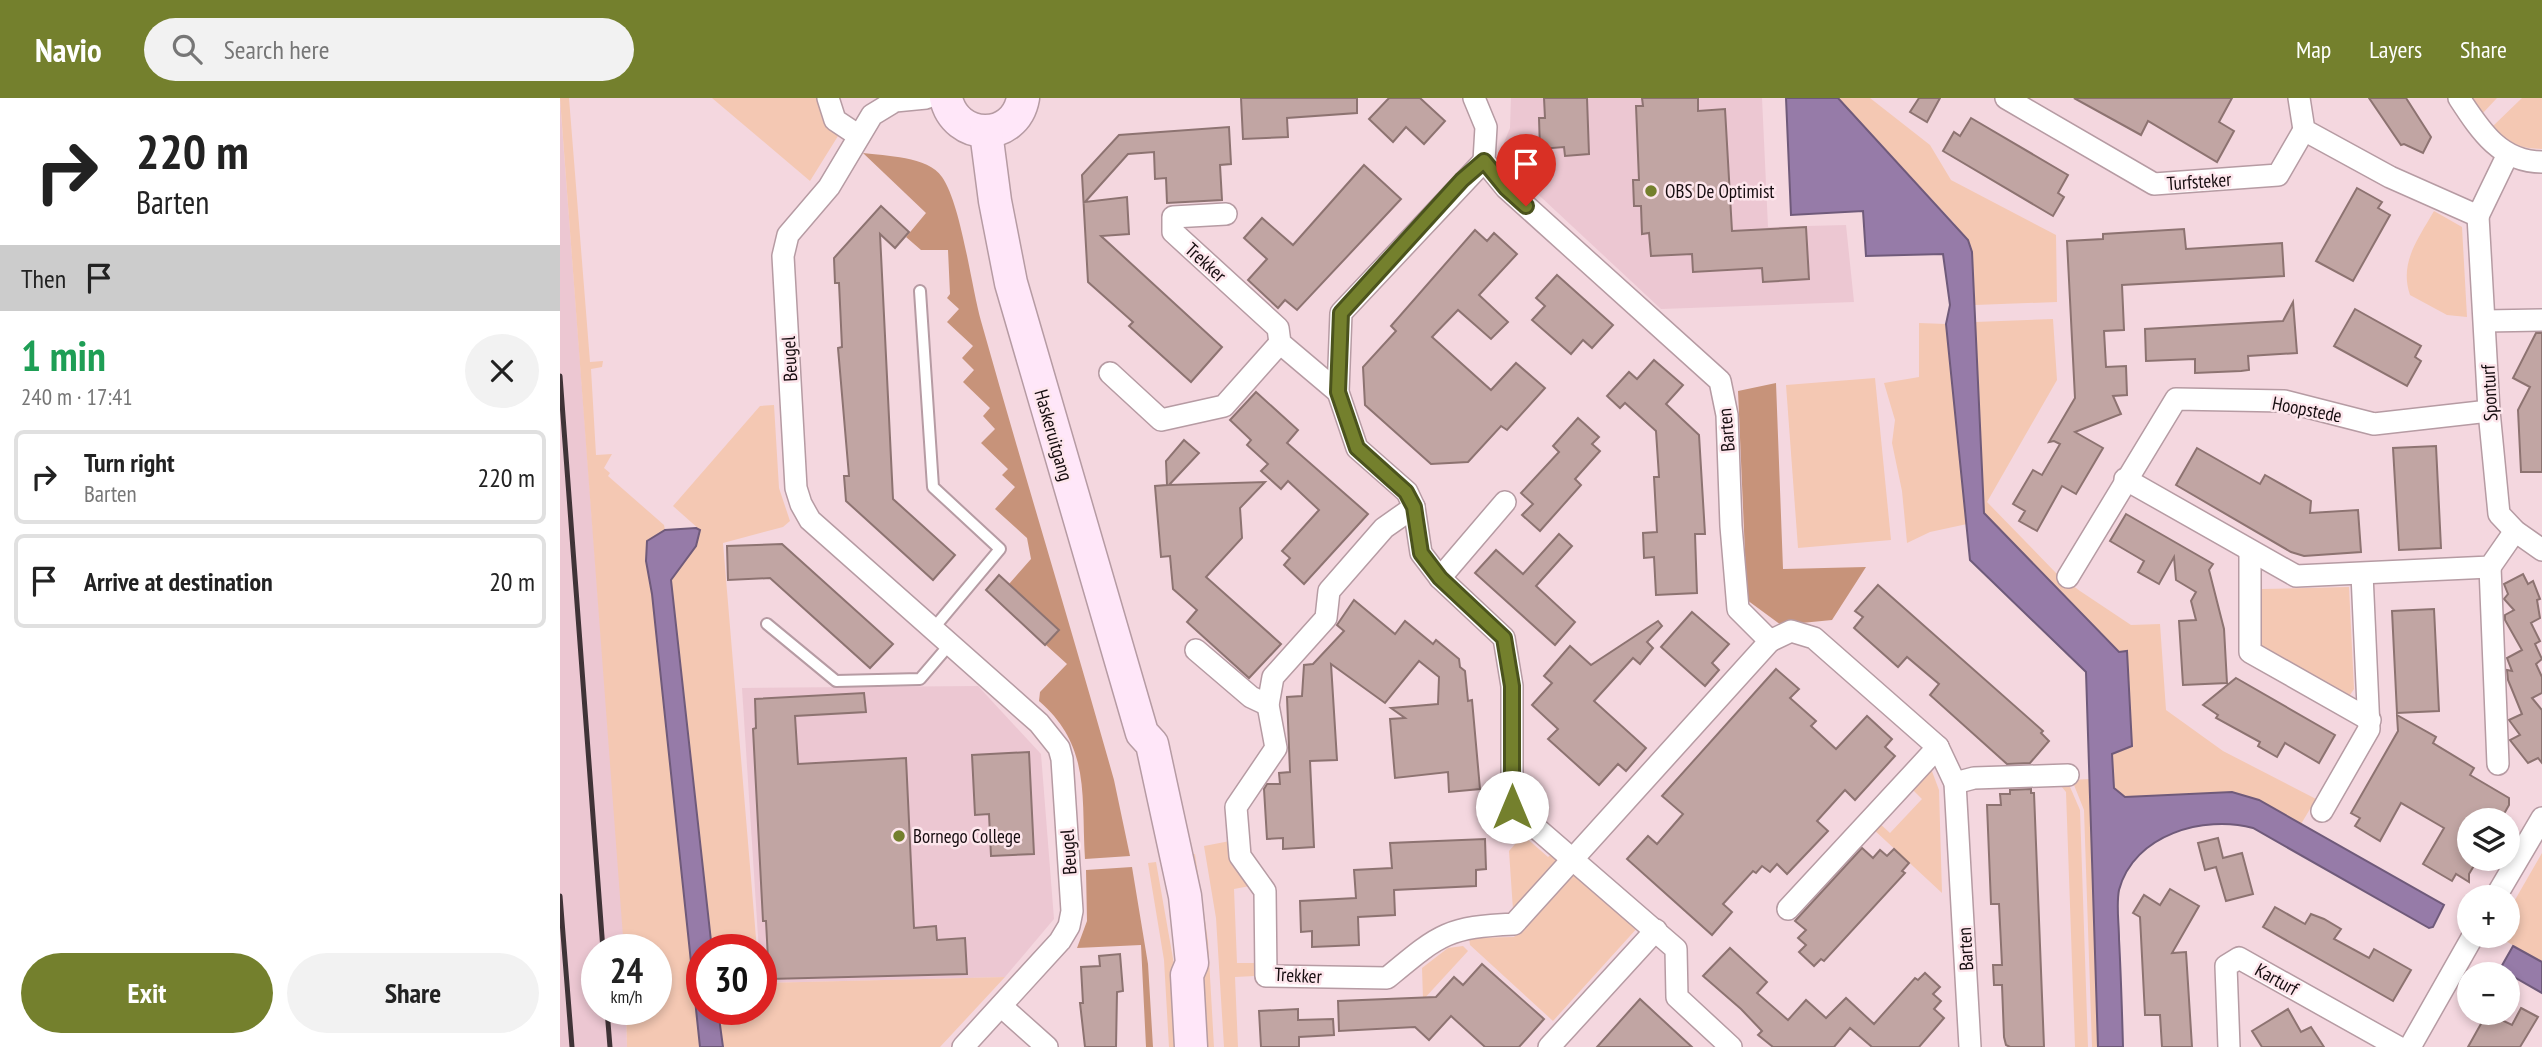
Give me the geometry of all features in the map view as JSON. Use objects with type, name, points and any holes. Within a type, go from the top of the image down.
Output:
[{"type":"main road","points":[[946,98],[950,111],[959,123],[972,130],[986,132],[1011,122],[1019,111],[1023,98]]},
{"type":"main road","name":"Haskeruitgang","points":[[986,132],[995,201],[1011,283],[1142,733],[1139,746],[1179,963],[1187,975],[1191,1047]]},
{"type":"street","points":[[828,98],[835,120],[859,136]]},
{"type":"street","name":"Beugel","points":[[926,98],[890,103],[872,115],[829,187],[788,235],[783,246],[796,488],[801,504],[810,520],[1039,723],[1059,748],[1062,759],[1072,911],[1069,926],[1060,941],[963,1047]]},
{"type":"street","points":[[1474,98],[1486,127],[1484,161],[1341,313],[1338,392],[1357,448],[1406,492],[1414,507],[1421,553],[1440,578],[1504,638],[1512,686],[1512,807],[1676,949],[1677,997],[1731,1047]]},
{"type":"street","name":"Turfsteker","points":[[2006,98],[2154,184],[2278,175],[2304,130]]},
{"type":"street","points":[[2299,98],[2304,130],[2390,177],[2477,216],[2508,154]]},
{"type":"street","points":[[2459,98],[2480,130],[2508,154],[2530,162],[2542,162]]},
{"type":"street","name":"Barten","points":[[1484,161],[1506,188],[1720,381],[1727,415],[1731,526],[1738,609],[1770,641],[1791,631],[1814,638],[1938,747],[1955,783],[1965,1042]]},
{"type":"street","name":"Trekker","points":[[1226,214],[1173,217],[1173,232],[1278,328],[1280,344],[1338,392]]},
{"type":"street","name":"Sponturf","points":[[2477,216],[2489,411],[2499,514],[2515,531],[2542,550]]},
{"type":"street","points":[[2485,321],[2542,320]]},
{"type":"street","points":[[1110,373],[1161,420],[1224,406],[1280,344]]},
{"type":"street","name":"Hoopstede","points":[[2068,577],[2125,479],[2176,399],[2284,401],[2374,424],[2489,411]]},
{"type":"street","points":[[2125,479],[2296,576],[2490,567]]},
{"type":"street","points":[[1440,578],[1505,502]]},
{"type":"street","name":"Trekker","points":[[1414,507],[1384,528],[1329,591],[1326,618],[1273,677],[1268,705],[1276,748],[1236,807],[1240,856],[1265,891],[1266,976],[1387,978],[1434,938],[1469,926],[1514,924],[1770,641]]},
{"type":"street","points":[[2498,764],[2490,567],[2515,531]]},
{"type":"street","points":[[2250,551],[2250,652],[2370,720]]},
{"type":"street","points":[[2322,811],[2370,729],[2362,574]]},
{"type":"street","points":[[1196,650],[1251,697],[1268,705]]},
{"type":"street","points":[[1788,909],[1938,747]]},
{"type":"street","points":[[1955,783],[1974,778],[2068,775]]},
{"type":"street","points":[[2503,885],[2542,818]]},
{"type":"street","points":[[1549,1047],[1656,930]]},
{"type":"street","points":[[2410,1047],[2466,948]]},
{"type":"street","name":"Karturf","points":[[2229,1047],[2226,966],[2239,958],[2398,1047]]},
{"type":"street","points":[[1001,1006],[1048,1047]]},
{"type":"lane","points":[[920,291],[933,487],[1000,549],[933,629]]},
{"type":"lane","points":[[767,624],[836,681],[920,679],[950,645]]},
{"type":"shaded area","points":[[560,98],[569,98],[590,362],[603,361],[602,367],[591,369],[596,455],[612,454],[604,468],[610,473],[608,476],[664,525],[665,530],[647,542],[646,561],[652,594],[688,934],[686,1025],[698,1025],[700,1047],[627,1047],[626,1025],[672,1025],[672,934],[623,934]]},
{"type":"shaded area","points":[[712,98],[819,98],[822,119],[838,136],[810,181]]},
{"type":"shaded area","name":"OBS De Optimist","points":[[1511,98],[1762,98],[1768,227],[1846,225],[1854,302],[1661,309],[1498,157],[1510,128]]},
{"type":"shaded area","points":[[1786,98],[1838,98],[1968,240],[1972,252],[1984,513],[2119,652],[2127,651],[2132,746],[2112,754],[2114,788],[2125,797],[2232,792],[2259,800],[2444,905],[2433,927],[2429,928],[2253,828],[2214,824],[2173,833],[2155,842],[2139,855],[2127,871],[2119,890],[2123,1047],[2098,1047],[2086,672],[1970,560],[1946,324],[1950,305],[1943,254],[1866,256],[1863,211],[1791,215]]},
{"type":"shaded area","points":[[1838,98],[1870,98],[1930,145],[1951,180],[2056,235],[2057,302],[1975,305],[1972,252],[1954,223]]},
{"type":"shaded area","points":[[2471,98],[2497,98],[2482,114]]},
{"type":"shaded area","points":[[2522,98],[2542,98],[2542,149],[2514,144],[2502,138],[2492,127]]},
{"type":"shaded area","points":[[560,100],[623,934],[581,934],[581,1025],[626,1025],[627,1047],[560,1047]]},
{"type":"shaded area","points":[[863,153],[906,158],[927,165],[942,177],[949,189],[960,225],[981,321],[1114,780],[1130,856],[1085,859],[1082,793],[1075,754],[1068,736],[1056,718],[1039,701],[1040,692],[1067,664],[1046,645],[1059,630],[1009,584],[1031,559],[1027,538],[995,509],[1015,487],[1002,475],[1008,469],[981,443],[995,429],[983,416],[990,408],[963,382],[974,370],[962,358],[973,346],[947,322],[959,309],[947,298],[950,294],[948,250],[921,250],[906,237],[926,213]]},
{"type":"shaded area","points":[[2434,211],[2462,227],[2467,317],[2447,315],[2410,295],[2407,283],[2409,262],[2416,241]]},
{"type":"shaded area","points":[[2053,319],[2057,380],[1987,502],[2056,573],[2080,591],[2131,625],[2160,624],[2166,710],[2223,751],[2316,799],[2301,824],[2259,800],[2232,792],[2125,797],[2113,788],[2112,754],[2127,651],[2120,652],[1984,513],[1975,322]]},
{"type":"shaded area","points":[[1919,323],[1946,324],[1967,524],[1930,532],[1907,543],[1902,491],[1892,443],[1895,420],[1884,383],[1919,377]]},
{"type":"shaded area","points":[[1875,378],[1891,540],[1798,548],[1786,385]]},
{"type":"shaded area","points":[[1776,383],[1783,569],[1866,567],[1832,620],[1781,625],[1747,600],[1738,391]]},
{"type":"shaded area","points":[[774,405],[779,488],[790,521],[783,527],[723,543],[756,934],[710,934],[671,580],[696,546],[700,530],[673,506],[760,406]]},
{"type":"shaded area","points":[[665,530],[700,530],[696,546],[671,580],[710,934],[688,934],[652,594],[646,561],[647,541]]},
{"type":"shaded area","points":[[2349,587],[2354,689],[2348,698],[2260,649],[2258,595],[2262,589]]},
{"type":"shaded area","name":"Bornego College","points":[[978,686],[1041,754],[1054,919],[1005,977],[777,983],[777,934],[758,934],[742,688]]},
{"type":"shaded area","points":[[1930,766],[1939,790],[1942,893],[1872,828],[1878,822],[1890,833],[1922,799],[1910,787]]},
{"type":"shaded area","points":[[2089,779],[2098,1047],[2092,1047],[2084,810],[2072,780]]},
{"type":"shaded area","points":[[2067,780],[2080,810],[2088,1047],[2075,1047],[2066,792],[2057,781]]},
{"type":"shaded area","points":[[1523,835],[1548,857],[1555,851],[1565,860],[1549,870],[1513,910],[1509,851]]},
{"type":"shaded area","points":[[1230,841],[1250,886],[1234,889],[1237,963],[1254,963],[1255,976],[1235,977],[1238,1047],[1224,1047],[1216,918],[1204,846]]},
{"type":"shaded area","points":[[2542,853],[2542,962],[2518,948],[2520,948],[2520,891]]},
{"type":"shaded area","points":[[1195,854],[1208,941],[1214,1047],[1202,1047],[1184,856]]},
{"type":"shaded area","points":[[1156,862],[1175,970],[1180,1047],[1169,1047],[1164,960],[1148,863]]},
{"type":"shaded area","points":[[1132,867],[1148,964],[1153,1047],[1146,1047],[1141,945],[1077,948],[1087,921],[1086,870]]},
{"type":"shaded area","points":[[1575,868],[1639,926],[1553,1021],[1470,945],[1469,938],[1514,937]]},
{"type":"shaded area","points":[[1463,946],[1468,951],[1423,1000],[1422,968],[1448,948]]},
{"type":"shaded area","points":[[2512,948],[2517,948],[2542,962],[2542,993],[2520,980],[2520,962],[2504,962]]},
{"type":"shaded area","points":[[1005,977],[940,1047],[723,1047],[720,1025],[777,1025],[777,983]]},
{"type":"shaded area","points":[[698,1025],[720,1025],[723,1047],[700,1047]]},
{"type":"building","points":[[1241,98],[1357,98],[1357,113],[1287,118],[1288,137],[1243,139]]},
{"type":"building","points":[[1389,98],[1420,98],[1445,121],[1424,144],[1406,127],[1393,142],[1369,119]]},
{"type":"building","points":[[1544,98],[1587,98],[1589,154],[1565,156],[1564,147],[1540,149],[1539,118],[1545,118]]},
{"type":"building","points":[[1642,98],[1698,98],[1698,111],[1725,109],[1732,231],[1806,227],[1809,279],[1763,282],[1762,268],[1693,272],[1692,254],[1651,256],[1649,233],[1642,234],[1641,206],[1634,206],[1633,180],[1639,180],[1636,106],[1643,106]]},
{"type":"building","points":[[1919,98],[1940,98],[1927,122],[1910,112]]},
{"type":"building","points":[[2074,98],[2232,98],[2219,122],[2234,131],[2217,162],[2148,121],[2141,135]]},
{"type":"building","points":[[2369,98],[2406,98],[2431,137],[2423,153],[2401,145]]},
{"type":"building","points":[[1971,118],[2068,175],[2058,193],[2064,197],[2053,216],[1943,151],[1954,132],[1960,136]]},
{"type":"building","points":[[1229,127],[1231,164],[1220,165],[1222,200],[1167,203],[1166,178],[1155,179],[1154,152],[1128,154],[1085,202],[1127,197],[1129,234],[1101,236],[1222,347],[1191,382],[1129,326],[1133,322],[1088,282],[1082,175],[1119,135]]},
{"type":"building","points":[[1364,165],[1401,199],[1297,310],[1285,300],[1278,308],[1248,280],[1267,259],[1244,238],[1262,218],[1293,245]]},
{"type":"building","points":[[2357,188],[2382,202],[2378,208],[2390,215],[2353,281],[2316,261]]},
{"type":"building","points":[[881,206],[909,232],[895,248],[880,234],[893,499],[955,555],[933,580],[846,501],[844,476],[849,476],[838,348],[842,347],[839,283],[835,283],[834,258]]},
{"type":"building","points":[[2184,229],[2186,249],[2282,243],[2284,276],[2122,285],[2124,330],[2104,331],[2106,367],[2126,366],[2127,395],[2113,396],[2121,414],[2075,432],[2103,448],[2076,494],[2062,486],[2037,531],[2019,521],[2025,511],[2013,504],[2033,470],[2042,475],[2060,444],[2049,442],[2075,398],[2067,241],[2103,239],[2103,234]]},
{"type":"building","points":[[1475,230],[1487,241],[1494,233],[1517,254],[1479,295],[1508,322],[1491,339],[1458,310],[1432,337],[1491,390],[1516,363],[1545,388],[1507,430],[1501,426],[1468,462],[1431,464],[1365,405],[1363,367],[1396,331],[1391,326]]},
{"type":"building","points":[[1557,275],[1613,325],[1592,348],[1583,340],[1571,354],[1532,320],[1545,306],[1536,298]]},
{"type":"building","points":[[2293,302],[2297,353],[2248,356],[2249,370],[2241,371],[2195,373],[2195,359],[2146,361],[2145,329],[2283,321]]},
{"type":"building","points":[[2355,309],[2421,346],[2415,357],[2421,361],[2407,386],[2334,346]]},
{"type":"building","points":[[2536,333],[2542,333],[2542,472],[2521,472],[2518,410],[2530,387],[2513,378]]},
{"type":"building","points":[[1654,360],[1683,385],[1666,404],[1699,435],[1705,534],[1695,534],[1697,593],[1656,595],[1654,557],[1644,558],[1643,533],[1657,532],[1654,477],[1659,477],[1656,431],[1625,403],[1620,408],[1607,396],[1629,372],[1637,379]]},
{"type":"building","points":[[1256,392],[1298,430],[1287,443],[1368,514],[1304,584],[1284,565],[1290,558],[1282,551],[1319,510],[1288,481],[1281,489],[1261,471],[1268,464],[1247,445],[1251,440],[1230,420]]},
{"type":"building","points":[[1578,418],[1599,437],[1592,444],[1600,451],[1575,479],[1581,485],[1540,531],[1522,515],[1533,504],[1521,493],[1559,452],[1553,446]]},
{"type":"building","points":[[1184,440],[1199,453],[1169,485],[1265,482],[1240,508],[1242,538],[1206,577],[1281,644],[1249,678],[1187,622],[1197,610],[1173,589],[1170,556],[1161,557],[1155,486],[1167,485],[1166,461]]},
{"type":"building","points":[[2436,446],[2441,548],[2399,550],[2393,448]]},
{"type":"building","points":[[2197,448],[2260,484],[2265,475],[2311,501],[2310,513],[2358,510],[2361,552],[2304,556],[2291,552],[2176,485]]},
{"type":"building","points":[[2126,514],[2213,564],[2209,570],[2224,629],[2227,683],[2183,685],[2179,621],[2196,620],[2191,601],[2196,592],[2176,580],[2174,557],[2159,584],[2138,572],[2144,561],[2110,541]]},
{"type":"building","points":[[1559,534],[1572,546],[1536,586],[1575,622],[1555,645],[1475,573],[1496,550],[1523,574]]},
{"type":"building","points":[[782,544],[893,644],[870,668],[770,578],[728,580],[727,546]]},
{"type":"building","points":[[2523,574],[2528,584],[2533,581],[2540,599],[2537,600],[2540,618],[2531,623],[2540,641],[2535,644],[2542,659],[2536,664],[2542,677],[2542,693],[2532,698],[2542,710],[2542,763],[2538,758],[2528,763],[2510,740],[2520,735],[2509,720],[2522,714],[2508,680],[2507,670],[2512,671],[2507,658],[2522,650],[2505,620],[2505,615],[2514,610],[2504,599],[2508,594],[2504,584]]},
{"type":"building","points":[[999,575],[1059,630],[1045,645],[986,590]]},
{"type":"building","points":[[1878,585],[2043,731],[2041,733],[2049,741],[2030,763],[2007,764],[1930,695],[1939,684],[1907,657],[1898,667],[1854,628],[1863,617],[1855,611]]},
{"type":"building","points":[[1354,600],[1395,634],[1405,621],[1433,644],[1436,640],[1459,659],[1460,667],[1465,671],[1468,701],[1472,700],[1480,789],[1449,792],[1448,772],[1395,778],[1390,719],[1405,718],[1391,708],[1438,704],[1439,677],[1419,661],[1385,703],[1331,664],[1337,760],[1310,761],[1314,847],[1283,849],[1283,838],[1267,839],[1264,789],[1267,784],[1280,784],[1279,773],[1290,772],[1287,697],[1302,696],[1304,665],[1313,664],[1344,631],[1337,625]]},
{"type":"building","points":[[2434,609],[2439,711],[2397,713],[2392,611]]},
{"type":"building","points":[[1692,612],[1729,644],[1712,663],[1719,670],[1705,686],[1661,647]]},
{"type":"building","points":[[1658,621],[1662,626],[1647,642],[1653,648],[1640,664],[1633,658],[1594,701],[1646,748],[1626,771],[1618,764],[1599,785],[1548,739],[1558,729],[1532,705],[1552,683],[1544,676],[1570,646],[1591,665]]},
{"type":"building","points":[[1776,669],[1799,689],[1790,698],[1816,721],[1811,726],[1836,749],[1867,716],[1892,739],[1885,747],[1895,756],[1855,800],[1845,790],[1817,821],[1828,831],[1787,874],[1777,864],[1770,872],[1762,866],[1756,873],[1753,871],[1723,904],[1732,912],[1712,935],[1627,859],[1648,836],[1657,844],[1683,814],[1662,796]]},
{"type":"building","points":[[2236,678],[2335,735],[2319,763],[2285,743],[2277,757],[2258,746],[2260,742],[2216,718],[2218,715],[2203,705]]},
{"type":"building","points":[[864,693],[866,712],[795,716],[798,764],[906,758],[914,928],[936,926],[937,940],[965,938],[967,974],[777,979],[777,934],[767,934],[766,921],[763,921],[753,729],[756,728],[755,699]]},
{"type":"building","points":[[2397,715],[2436,737],[2433,743],[2474,768],[2470,775],[2509,798],[2507,808],[2457,808],[2457,871],[2471,871],[2469,882],[2456,874],[2452,881],[2423,864],[2444,828],[2401,803],[2380,841],[2355,826],[2360,818],[2351,813],[2398,731]]},
{"type":"building","points":[[1029,752],[1034,854],[991,856],[989,814],[975,815],[972,755]]},
{"type":"building","points":[[2031,789],[2031,793],[2034,793],[2044,1047],[2010,1047],[2006,1045],[2004,1037],[2002,985],[1994,985],[1993,965],[2002,965],[1999,904],[1991,904],[1987,805],[2001,805],[2000,794],[2010,794],[2010,790]]},
{"type":"building","points":[[2218,838],[2223,858],[2242,853],[2253,894],[2226,901],[2216,867],[2205,870],[2198,843]]},
{"type":"building","points":[[1485,839],[1486,869],[1476,870],[1476,886],[1394,890],[1395,915],[1358,917],[1359,945],[1312,947],[1312,931],[1301,932],[1300,901],[1356,898],[1354,870],[1392,868],[1390,843]]},
{"type":"building","points":[[1862,848],[1873,858],[1880,850],[1887,856],[1894,849],[1909,863],[1902,871],[1905,873],[1824,961],[1821,959],[1814,966],[1799,952],[1806,945],[1798,938],[1806,930],[1795,921]]},
{"type":"building","points":[[2170,889],[2199,906],[2172,953],[2186,952],[2192,1047],[2162,1047],[2160,1015],[2145,1015],[2140,917],[2133,913],[2144,895],[2160,905]]},
{"type":"building","points":[[2275,907],[2305,924],[2311,914],[2324,919],[2341,929],[2334,939],[2369,958],[2374,949],[2411,970],[2393,1001],[2263,927]]},
{"type":"building","points":[[1730,948],[1767,982],[1757,993],[1788,1020],[1806,1000],[1826,1018],[1846,998],[1874,1024],[1915,978],[1918,980],[1925,973],[1940,987],[1933,994],[1941,1001],[1934,1009],[1944,1018],[1919,1047],[1872,1047],[1850,1028],[1834,1047],[1773,1047],[1758,1035],[1762,1031],[1741,1009],[1703,976]]},
{"type":"building","points":[[1120,954],[1123,991],[1117,992],[1116,1047],[1085,1047],[1080,1003],[1083,1003],[1081,967],[1100,966],[1099,956]]},
{"type":"building","points":[[1482,964],[1544,1019],[1519,1047],[1485,1047],[1451,1016],[1429,1040],[1415,1027],[1339,1031],[1338,1001],[1436,997],[1454,977],[1463,985]]},
{"type":"building","points":[[1640,999],[1654,1012],[1692,1047],[1597,1047]]},
{"type":"building","points":[[2521,1008],[2538,1017],[2520,1047],[2468,1047],[2480,1025],[2520,1025]]},
{"type":"building","points":[[1298,1009],[1298,1020],[1333,1019],[1334,1035],[1299,1037],[1299,1047],[1261,1047],[1259,1011]]},
{"type":"building","points":[[2288,1009],[2301,1032],[2311,1027],[2324,1047],[2262,1047],[2252,1031]]},
{"type":"railway","points":[[560,376],[602,934]]},
{"type":"railway","points":[[560,896],[572,1047]]},
{"type":"railway","points":[[608,1025],[610,1047]]},
{"type":"place","name":"OBS De Optimist","points":[[1651,191]]},
{"type":"place","name":"Bornego College","points":[[899,836]]},
{"type":"route","points":[[1512,807],[1512,686],[1504,638],[1440,578],[1421,553],[1414,507],[1406,492],[1357,448],[1338,392],[1341,313],[1462,180],[1484,161],[1506,188],[1526,206]]}]
